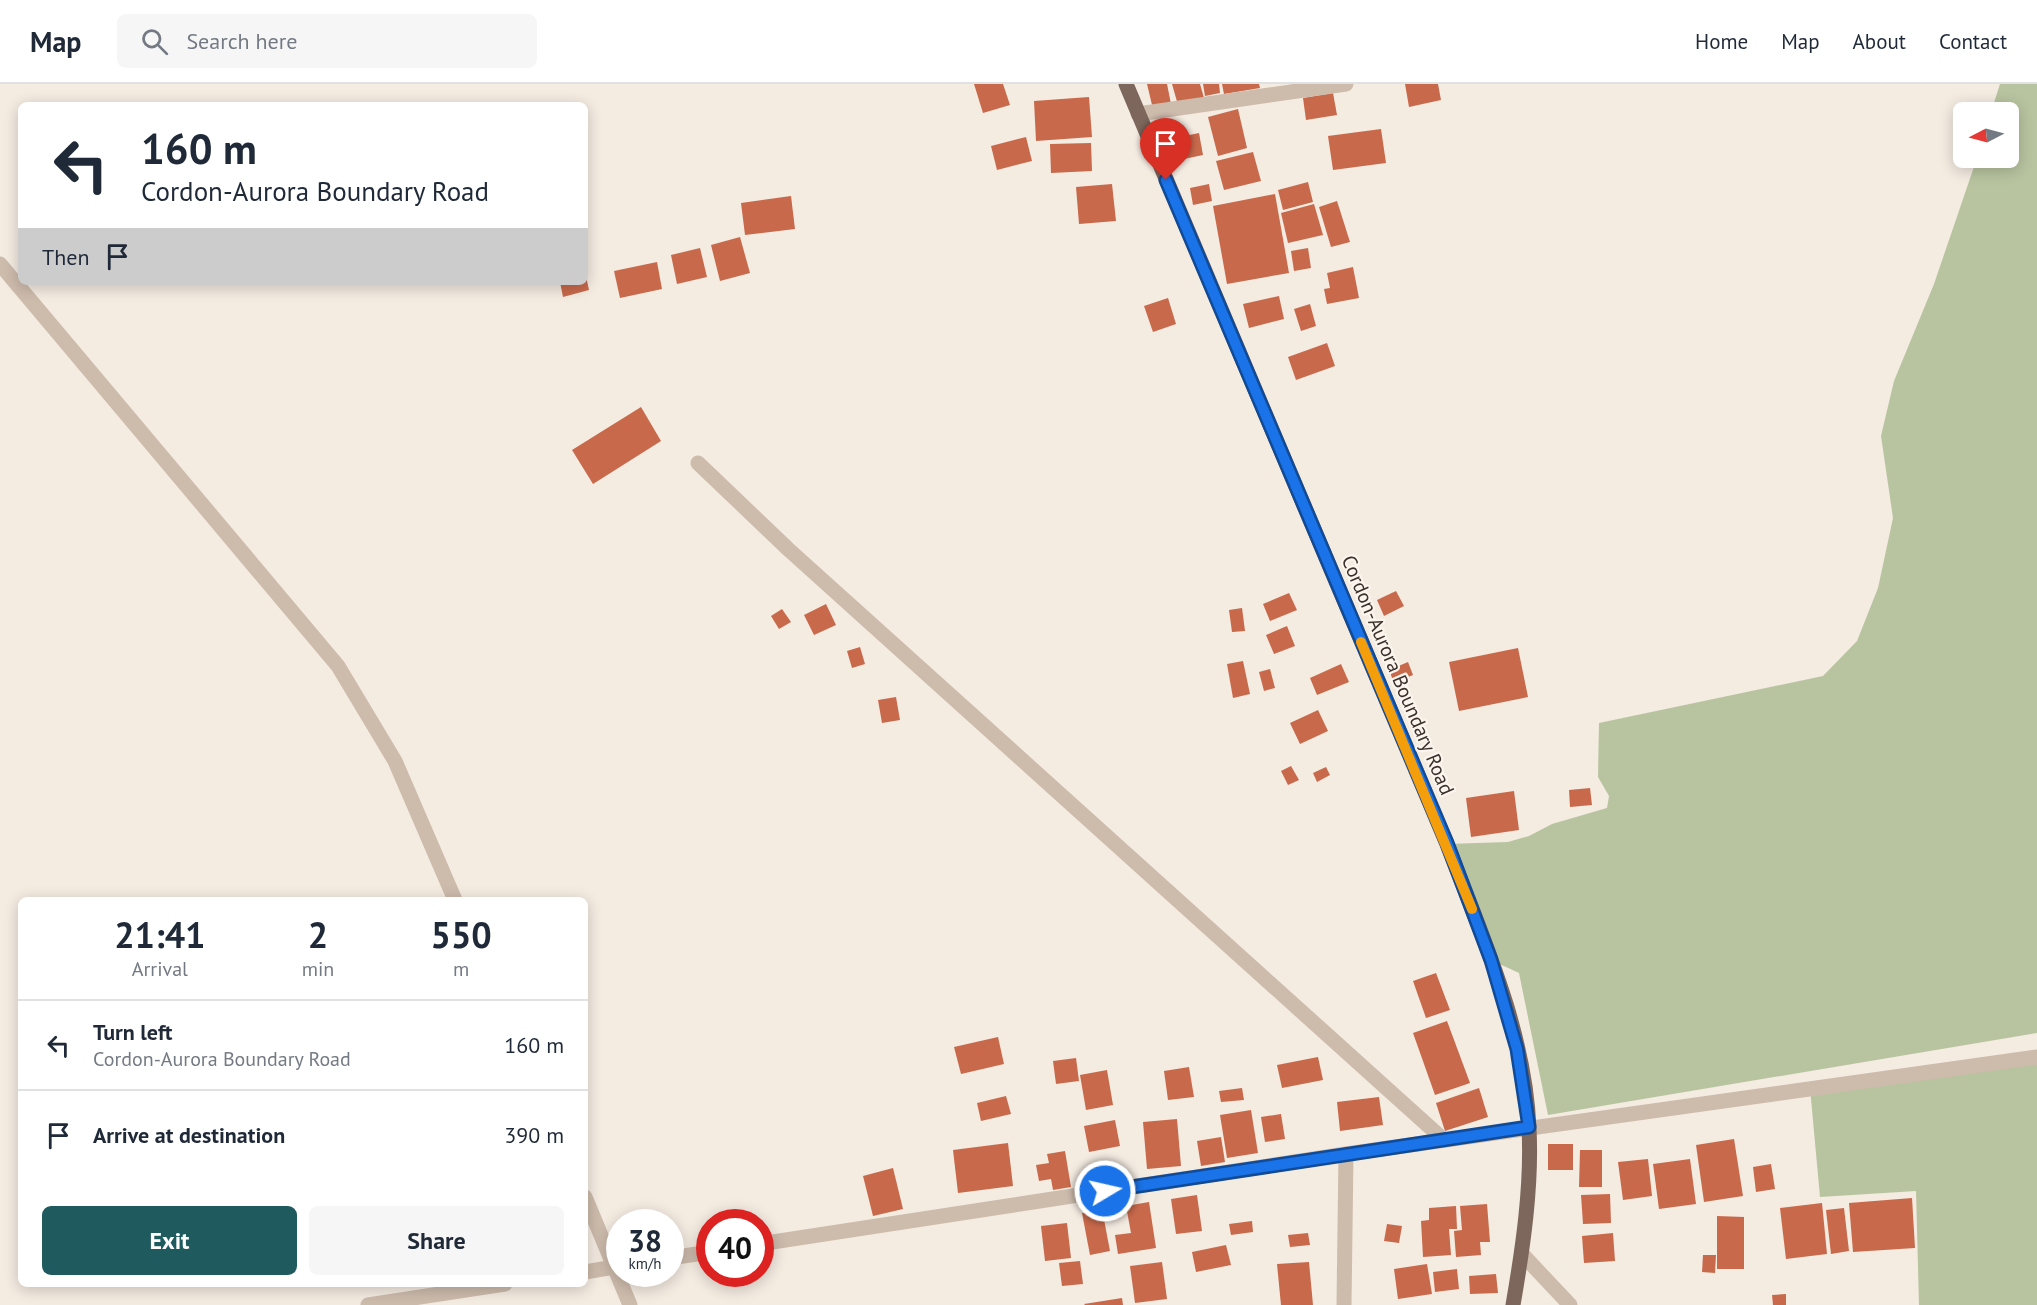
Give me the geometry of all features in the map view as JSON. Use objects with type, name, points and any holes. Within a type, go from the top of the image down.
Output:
[{"type":"main road","name":"Cordon-Aurora Boundary Road","points":[[1126,84],[1447,843],[1491,960],[1514,1038],[1529,1127],[1522,1254],[1514,1305]]},
{"type":"street","points":[[1138,114],[1346,84]]},
{"type":"street","points":[[0,264],[338,666],[395,761],[454,897]]},
{"type":"street","points":[[698,463],[788,549],[1444,1140]]},
{"type":"street","points":[[774,1242],[1529,1127],[2037,1057]]},
{"type":"street","points":[[1344,1305],[1346,1154]]},
{"type":"street","points":[[588,1204],[606,1243]]},
{"type":"street","points":[[1522,1254],[1570,1305]]},
{"type":"street","points":[[588,1272],[606,1269]]},
{"type":"street","points":[[368,1305],[485,1287]]},
{"type":"street","points":[[624,1287],[630,1305]]},
{"type":"green space","points":[[2000,84],[2037,84],[2037,1033],[1548,1115],[1519,973],[1491,960],[1447,844],[1508,842],[1529,836],[1552,824],[1607,808],[1609,796],[1598,777],[1599,723],[1823,676],[1857,641],[1878,588],[1893,518],[1881,436],[1894,381],[1934,284],[1974,168],[2019,168],[2019,102],[1994,102]]},
{"type":"green space","points":[[2037,1056],[2037,1305],[1919,1305],[1916,1191],[1820,1197],[1810,1088]]},
{"type":"building","points":[[974,84],[1003,84],[1010,105],[983,113]]},
{"type":"building","points":[[1147,84],[1167,84],[1171,104],[1153,109]]},
{"type":"building","points":[[1172,84],[1200,84],[1204,98],[1178,105]]},
{"type":"building","points":[[1203,84],[1219,84],[1220,93],[1205,96]]},
{"type":"building","points":[[1222,84],[1259,84],[1260,88],[1224,94]]},
{"type":"building","points":[[1405,84],[1438,84],[1441,100],[1409,107]]},
{"type":"building","points":[[1333,93],[1337,115],[1306,120],[1303,98]]},
{"type":"building","points":[[1089,97],[1092,137],[1036,141],[1034,101]]},
{"type":"building","points":[[1238,109],[1247,148],[1218,156],[1208,117]]},
{"type":"building","points":[[1381,129],[1386,163],[1333,170],[1328,136]]},
{"type":"building","points":[[1199,133],[1203,155],[1179,160],[1175,138]]},
{"type":"building","points":[[1026,137],[1032,161],[997,170],[991,146]]},
{"type":"building","points":[[1091,143],[1092,171],[1051,173],[1050,144]]},
{"type":"building","points":[[1253,152],[1261,181],[1224,190],[1216,161]]},
{"type":"building","points":[[1308,182],[1313,202],[1283,210],[1278,190]]},
{"type":"building","points":[[1112,184],[1116,221],[1079,224],[1076,187]]},
{"type":"building","points":[[1209,184],[1212,201],[1193,205],[1190,188]]},
{"type":"building","points":[[1275,194],[1289,273],[1227,284],[1213,206]]},
{"type":"building","points":[[791,196],[795,229],[745,235],[741,203]]},
{"type":"building","points":[[1337,201],[1350,242],[1331,247],[1319,207]]},
{"type":"building","points":[[1314,204],[1323,235],[1288,243],[1281,213]]},
{"type":"building","points":[[740,237],[750,273],[720,281],[711,245]]},
{"type":"building","points":[[700,248],[707,277],[677,284],[671,255]]},
{"type":"building","points":[[1308,248],[1311,268],[1294,271],[1291,251]]},
{"type":"building","points":[[657,262],[662,289],[620,298],[614,271]]},
{"type":"building","points":[[1353,267],[1359,298],[1327,304],[1324,289],[1330,288],[1327,273]]},
{"type":"building","points":[[561,285],[588,285],[589,290],[563,297]]},
{"type":"building","points":[[1279,296],[1284,319],[1249,328],[1243,304]]},
{"type":"building","points":[[1168,298],[1176,324],[1153,332],[1144,306]]},
{"type":"building","points":[[1310,304],[1316,326],[1301,331],[1294,309]]},
{"type":"building","points":[[1327,343],[1335,366],[1296,380],[1288,357]]},
{"type":"building","points":[[641,407],[661,441],[593,484],[572,450]]},
{"type":"building","points":[[1396,591],[1404,606],[1384,616],[1377,600]]},
{"type":"building","points":[[1289,593],[1297,610],[1270,621],[1263,604]]},
{"type":"building","points":[[826,604],[836,625],[814,635],[804,615]]},
{"type":"building","points":[[1242,608],[1245,631],[1232,632],[1229,610]]},
{"type":"building","points":[[782,609],[791,622],[779,629],[771,616]]},
{"type":"building","points":[[1287,626],[1295,646],[1274,654],[1266,635]]},
{"type":"building","points":[[860,647],[865,664],[852,668],[847,651]]},
{"type":"building","points":[[1518,648],[1528,697],[1459,711],[1449,662]]},
{"type":"building","points":[[1243,661],[1250,694],[1233,698],[1227,664]]},
{"type":"building","points":[[1408,662],[1413,675],[1394,683],[1389,670]]},
{"type":"building","points":[[1341,664],[1349,682],[1317,695],[1310,678]]},
{"type":"building","points":[[1270,669],[1275,688],[1264,691],[1259,672]]},
{"type":"building","points":[[896,697],[900,720],[882,723],[878,700]]},
{"type":"building","points":[[1318,710],[1328,731],[1300,744],[1290,723]]},
{"type":"building","points":[[1291,766],[1299,780],[1288,785],[1281,771]]},
{"type":"building","points":[[1326,767],[1330,775],[1317,782],[1313,773]]},
{"type":"building","points":[[1590,788],[1592,805],[1570,807],[1569,790]]},
{"type":"building","points":[[1514,791],[1519,830],[1471,837],[1466,798]]},
{"type":"building","points":[[1436,973],[1450,1010],[1426,1018],[1413,981]]},
{"type":"building","points":[[1447,1021],[1470,1083],[1435,1095],[1413,1033]]},
{"type":"building","points":[[998,1037],[1004,1064],[961,1074],[954,1047]]},
{"type":"building","points":[[1318,1057],[1323,1080],[1282,1088],[1277,1065]]},
{"type":"building","points":[[1076,1058],[1079,1081],[1056,1084],[1053,1061]]},
{"type":"building","points":[[1189,1067],[1194,1097],[1168,1100],[1164,1071]]},
{"type":"building","points":[[1107,1070],[1113,1105],[1086,1110],[1080,1075]]},
{"type":"building","points":[[1242,1088],[1244,1100],[1221,1102],[1219,1091]]},
{"type":"building","points":[[1479,1088],[1488,1117],[1445,1131],[1436,1103]]},
{"type":"building","points":[[1006,1096],[1011,1114],[981,1121],[977,1103]]},
{"type":"building","points":[[1379,1097],[1383,1125],[1340,1131],[1337,1102]]},
{"type":"building","points":[[1251,1110],[1258,1153],[1227,1158],[1220,1115]]},
{"type":"building","points":[[1281,1114],[1285,1139],[1265,1142],[1261,1117]]},
{"type":"building","points":[[1177,1119],[1181,1166],[1147,1169],[1143,1122]]},
{"type":"building","points":[[1115,1120],[1120,1146],[1089,1152],[1084,1126]]},
{"type":"building","points":[[1221,1137],[1225,1162],[1201,1166],[1197,1141]]},
{"type":"building","points":[[1734,1139],[1743,1196],[1704,1202],[1696,1145]]},
{"type":"building","points":[[1008,1143],[1013,1186],[958,1193],[953,1150]]},
{"type":"building","points":[[1548,1144],[1573,1144],[1573,1170],[1548,1170]]},
{"type":"building","points":[[1580,1150],[1602,1150],[1602,1187],[1579,1187]]},
{"type":"building","points":[[1065,1151],[1071,1187],[1053,1190],[1051,1179],[1039,1181],[1036,1165],[1049,1163],[1047,1154]]},
{"type":"building","points":[[1648,1159],[1652,1196],[1623,1200],[1618,1162]]},
{"type":"building","points":[[1690,1159],[1696,1204],[1659,1209],[1653,1164]]},
{"type":"building","points":[[1771,1164],[1775,1189],[1756,1192],[1753,1167]]},
{"type":"building","points":[[893,1168],[903,1209],[873,1216],[863,1176]]},
{"type":"building","points":[[1610,1194],[1611,1223],[1583,1224],[1581,1195]]},
{"type":"building","points":[[1197,1195],[1202,1231],[1176,1234],[1171,1199]]},
{"type":"building","points":[[1912,1198],[1915,1248],[1853,1252],[1849,1203]]},
{"type":"building","points":[[1149,1202],[1156,1248],[1118,1254],[1115,1235],[1131,1233],[1126,1206]]},
{"type":"building","points":[[1822,1203],[1827,1254],[1786,1259],[1780,1208]]},
{"type":"building","points":[[1487,1204],[1490,1242],[1480,1242],[1481,1255],[1456,1257],[1454,1231],[1462,1230],[1460,1206]]},
{"type":"building","points":[[1456,1206],[1457,1229],[1449,1229],[1451,1255],[1423,1257],[1421,1221],[1429,1220],[1429,1208]]},
{"type":"building","points":[[1844,1208],[1849,1251],[1831,1254],[1826,1210]]},
{"type":"building","points":[[1102,1209],[1110,1251],[1090,1255],[1082,1213]]},
{"type":"building","points":[[1717,1216],[1744,1217],[1744,1269],[1717,1269]]},
{"type":"building","points":[[1252,1221],[1253,1232],[1231,1235],[1229,1224]]},
{"type":"building","points":[[1067,1223],[1071,1258],[1045,1261],[1041,1226]]},
{"type":"building","points":[[1387,1224],[1402,1226],[1399,1243],[1384,1241]]},
{"type":"building","points":[[1308,1233],[1310,1245],[1290,1247],[1288,1235]]},
{"type":"building","points":[[1613,1233],[1615,1261],[1584,1263],[1582,1236]]},
{"type":"building","points":[[1226,1245],[1231,1265],[1196,1272],[1192,1252]]},
{"type":"building","points":[[1703,1255],[1716,1255],[1715,1273],[1702,1272]]},
{"type":"building","points":[[1080,1261],[1083,1284],[1062,1286],[1059,1263]]},
{"type":"building","points":[[1162,1262],[1167,1299],[1135,1303],[1130,1266]]},
{"type":"building","points":[[1309,1262],[1313,1305],[1281,1305],[1277,1264]]},
{"type":"building","points":[[1427,1264],[1432,1294],[1398,1299],[1394,1269]]},
{"type":"building","points":[[1457,1269],[1459,1289],[1435,1292],[1433,1272]]},
{"type":"building","points":[[1496,1274],[1498,1293],[1470,1294],[1469,1276]]},
{"type":"building","points":[[1786,1294],[1786,1305],[1773,1305],[1772,1295]]},
{"type":"building","points":[[1122,1298],[1123,1305],[1084,1304]]},
{"type":"slow traffic","points":[[1361,642],[1447,843],[1472,909]]},
{"type":"route","points":[[1105,1191],[1529,1127],[1517,1049],[1491,960],[1447,843],[1166,180]]}]
